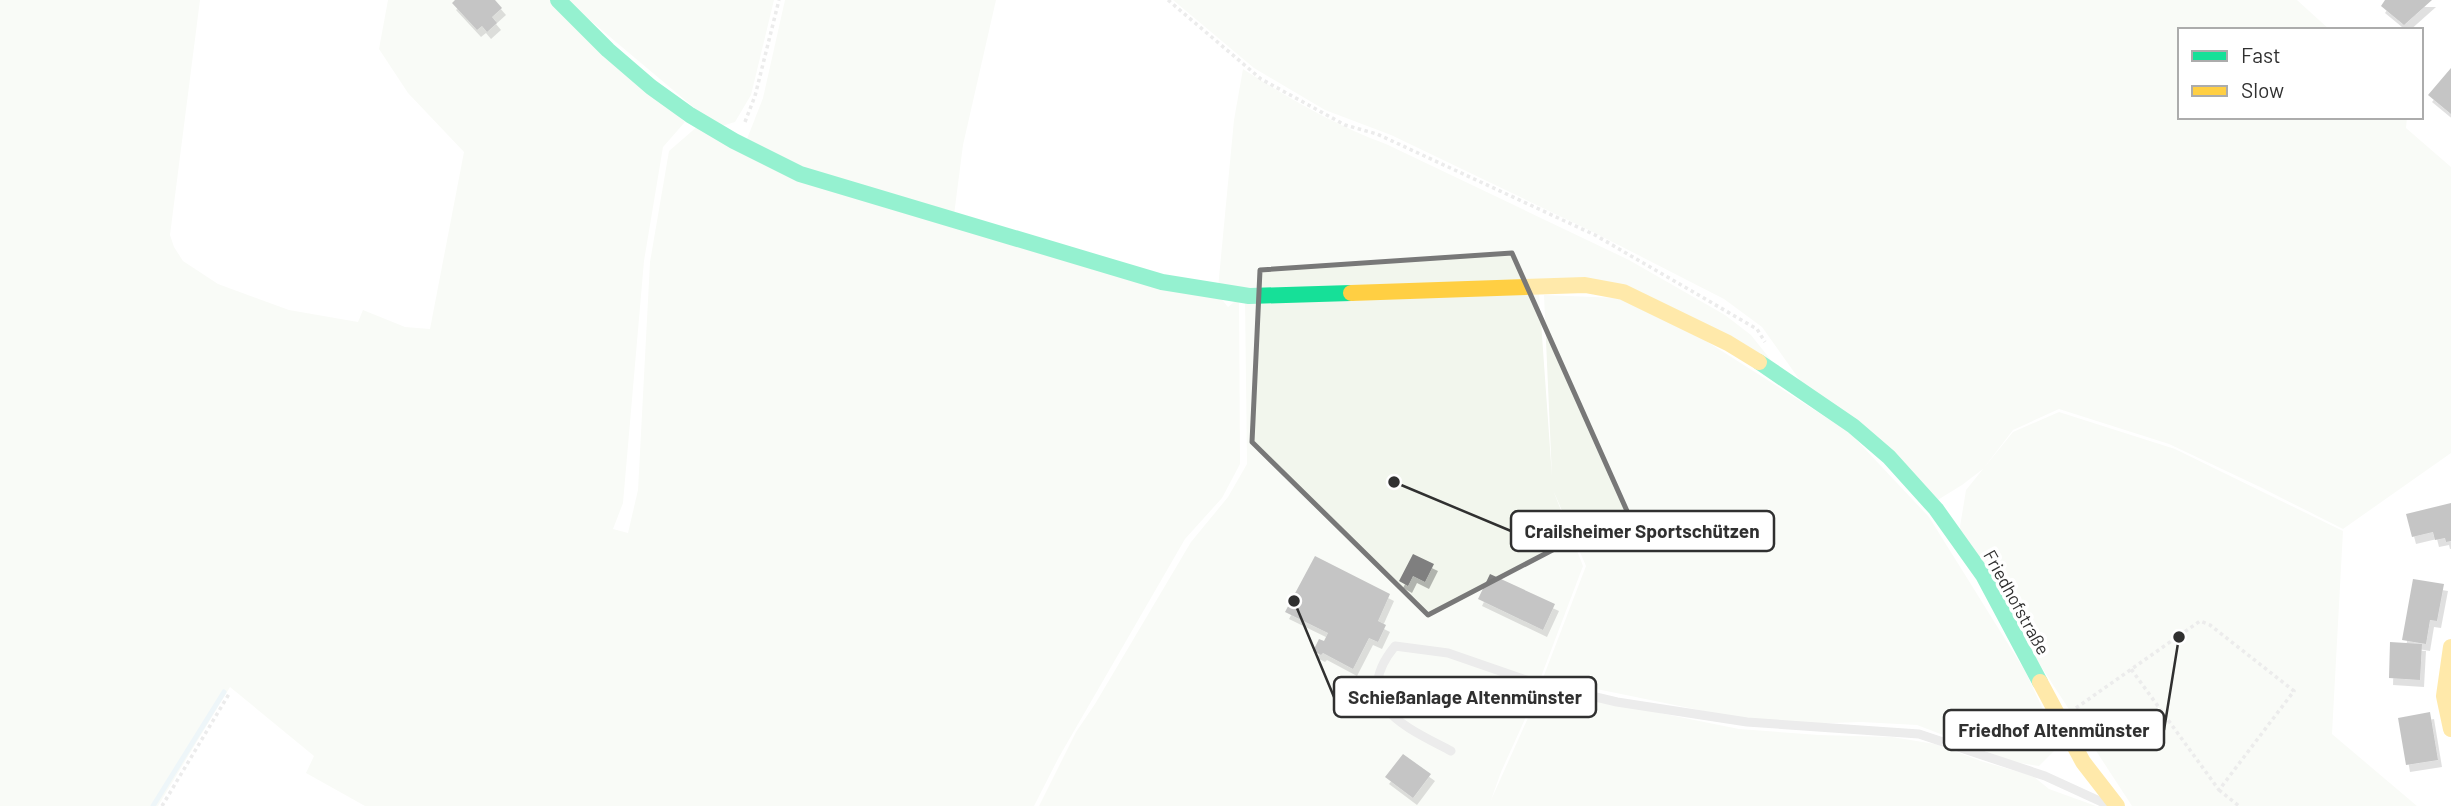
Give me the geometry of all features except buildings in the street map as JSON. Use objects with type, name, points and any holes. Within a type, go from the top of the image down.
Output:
[{"type":"street","name":"Friedhofstraße","points":[[558,0],[608,50],[651,87],[690,115],[734,141],[800,174],[1162,282],[1249,296],[1585,285],[1623,292],[1728,343],[1794,384],[1853,426],[1889,457],[1936,509],[1983,575],[2083,762],[2117,806]]},
{"type":"street","points":[[2451,647],[2447,660],[2444,696],[2451,729]]},
{"type":"lane","points":[[1451,751],[1404,726],[1379,700],[1376,683],[1388,654],[1395,646],[1448,653],[1532,682],[1617,702],[1747,722],[1919,734],[2045,776],[2109,806]]},
{"type":"path","points":[[734,141],[755,96],[779,0]]},
{"type":"path","points":[[1168,0],[1261,79],[1345,125],[1377,134],[1595,235],[1757,330],[1772,351]]},
{"type":"path","points":[[2059,719],[2200,621],[2210,625],[2294,691],[2219,790]]},
{"type":"path","points":[[2131,669],[2219,790],[2239,806]]},
{"type":"path","points":[[162,806],[229,694]]},
{"type":"highlighted area","points":[[1512,253],[1627,511],[1428,615],[1252,442],[1260,270]]},
{"type":"shaded area","points":[[0,0],[200,0],[170,235],[183,261],[218,284],[289,310],[358,322],[363,310],[405,327],[430,329],[464,152],[408,93],[379,49],[388,0],[551,0],[685,122],[663,147],[644,261],[623,503],[613,529],[628,533],[638,490],[650,262],[669,151],[699,125],[733,144],[1220,297],[1228,307],[1239,298],[1240,464],[1222,498],[1185,539],[1059,757],[1034,806],[365,806],[306,773],[314,756],[230,687],[158,806],[0,806]]},
{"type":"shaded area","points":[[566,0],[774,0],[751,95],[735,122],[722,126],[704,116]]},
{"type":"shaded area","points":[[785,0],[996,0],[963,145],[954,215],[810,173],[747,139],[763,98]]},
{"type":"shaded area","points":[[1173,0],[2297,0],[2328,28],[2178,28],[2178,119],[2407,119],[2406,128],[2451,167],[2451,453],[2343,529],[2169,444],[2059,409],[2013,430],[1983,469],[1936,501],[1804,386],[1762,327],[1724,299],[1595,233],[1391,135],[1325,110],[1254,68]]},
{"type":"shaded area","points":[[1243,69],[1330,119],[1629,260],[1725,315],[1751,335],[1774,364],[1617,285],[1218,288],[1234,120]]},
{"type":"shaded area","points":[[1539,293],[1552,477],[1544,295],[1619,298],[1670,318],[1849,432],[1929,517],[2025,671],[2058,741],[2056,749],[2039,766],[2014,762],[1917,725],[1861,722],[1803,724],[1733,717],[1543,678],[1586,566],[1553,490],[1583,566],[1491,800],[1541,689],[1739,729],[1892,737],[1935,744],[2033,776],[2049,789],[2096,806],[1039,806],[1076,732],[1191,542],[1228,497],[1247,464],[1245,298]]},
{"type":"shaded area","points":[[2059,412],[2175,449],[2343,531],[2332,734],[2417,806],[2132,806],[1958,539],[1966,490],[2013,432]]},
{"type":"waterway","points":[[153,806],[224,692]]},
{"type":"traffic: fast","points":[[558,0],[608,50],[651,87],[690,115],[734,141],[800,174],[1162,282],[1249,296],[1351,293]]},
{"type":"traffic: fast","points":[[1759,362],[1853,426],[1889,457],[1936,509],[1983,575],[2040,682]]},
{"type":"traffic: slow","points":[[1351,293],[1585,285],[1623,292],[1728,343],[1759,362]]},
{"type":"traffic: slow","points":[[2451,647],[2444,696],[2451,729]]},
{"type":"traffic: slow","points":[[2040,682],[2083,762],[2117,806]]},
{"type":"place","name":"Crailsheimer Sportschützen","points":[[1394,482]]},
{"type":"place","name":"Schießanlage Altenmünster","points":[[1294,601]]},
{"type":"place","name":"Friedhof Altenmünster","points":[[2179,637]]}]
